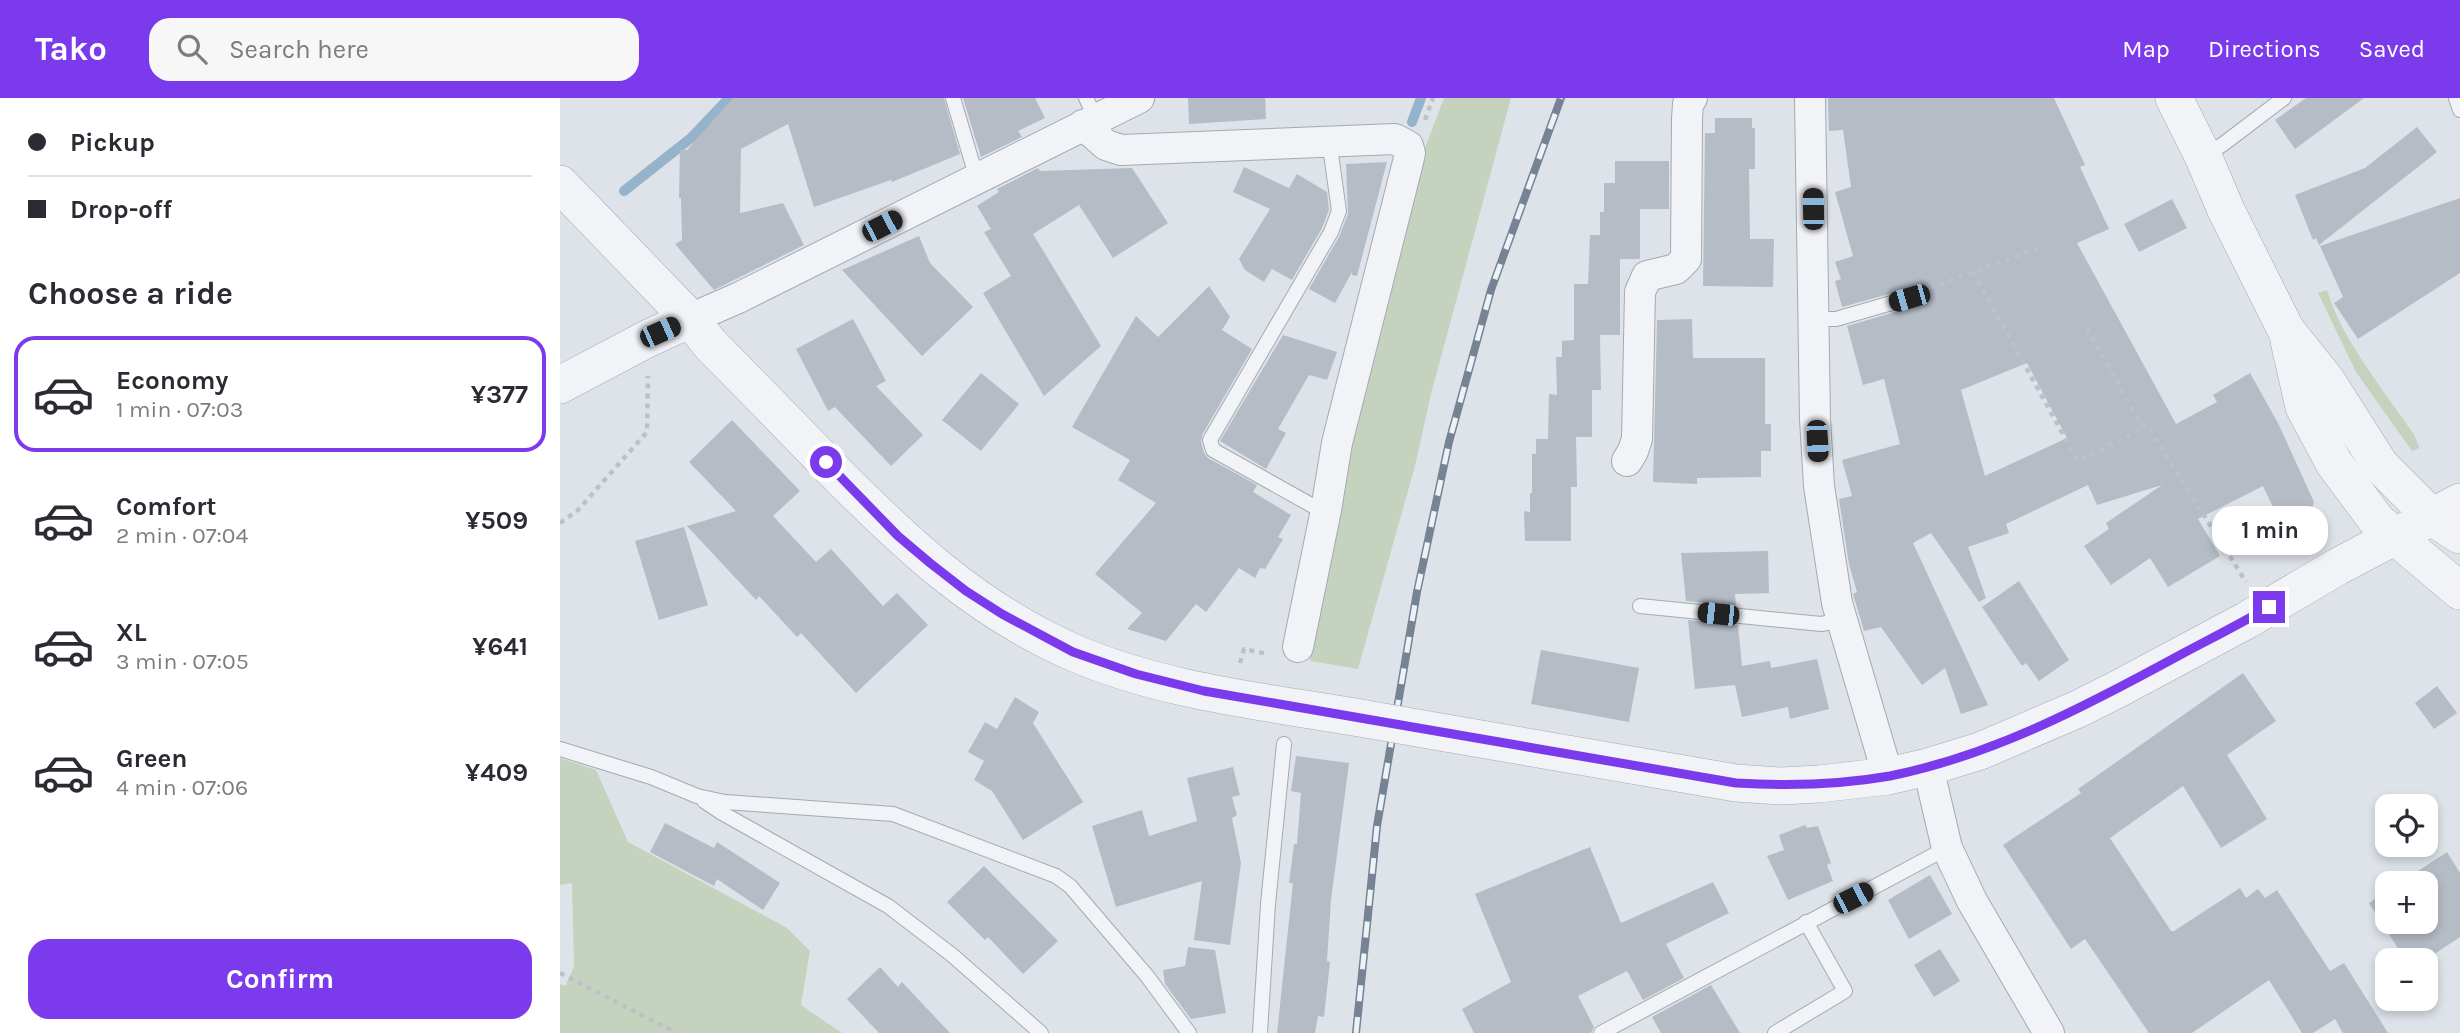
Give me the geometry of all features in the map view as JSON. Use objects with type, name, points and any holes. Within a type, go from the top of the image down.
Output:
[{"type":"street","points":[[560,385],[647,339],[738,298],[977,178],[1088,114],[1139,98]]},
{"type":"street","points":[[1627,461],[1637,439],[1640,292],[1647,276],[1676,269],[1686,260],[1687,120],[1688,104],[1692,98]]},
{"type":"street","points":[[1810,98],[1815,419],[1819,486],[1837,603],[1888,776]]},
{"type":"street","points":[[2174,98],[2226,211],[2286,330],[2326,380],[2380,465],[2451,518]]},
{"type":"street","points":[[1088,114],[1106,145],[1121,150],[1395,139],[1408,146],[1410,153],[1337,443],[1326,510],[1288,653]]},
{"type":"street","points":[[560,184],[690,319],[710,344],[898,536],[966,591],[1037,634],[1073,652],[1136,674],[1204,691],[1736,783],[1781,786],[1888,776],[1980,751],[2087,705],[2395,537],[2451,518]]},
{"type":"street","points":[[2286,330],[2304,407],[2323,446],[2376,522],[2460,591]]},
{"type":"street","points":[[1928,767],[1947,848],[1972,901],[2049,1033]]},
{"type":"lane","points":[[953,98],[977,178]]},
{"type":"lane","points":[[2203,156],[2222,145],[2284,98]]},
{"type":"lane","points":[[2456,98],[2460,110]]},
{"type":"lane","points":[[1326,510],[1313,506],[1213,450],[1210,440],[1331,232],[1339,211],[1329,140]]},
{"type":"lane","points":[[1815,319],[1836,319],[1909,298]]},
{"type":"lane","points":[[1640,606],[1821,624],[1844,620]]},
{"type":"lane","points":[[1260,1033],[1268,904],[1284,744]]},
{"type":"lane","points":[[560,749],[651,777],[697,796],[725,802],[893,814],[1056,876],[1070,886],[1147,976],[1189,1033]]},
{"type":"lane","points":[[697,796],[722,813],[888,906],[961,961],[1041,1033]]},
{"type":"lane","points":[[1601,1033],[1947,848]]},
{"type":"lane","points":[[1776,1033],[1845,991],[1806,922]]},
{"type":"path","points":[[1909,298],[1913,293],[2041,247]]},
{"type":"path","points":[[1973,272],[2078,461],[2146,427]]},
{"type":"path","points":[[2087,328],[2140,422],[2151,431],[2246,582]]},
{"type":"path","points":[[560,523],[578,510],[647,432],[648,367]]},
{"type":"path","points":[[1240,663],[1244,649],[1288,653]]},
{"type":"path","points":[[560,973],[677,1033]]},
{"type":"green space","points":[[1444,98],[1511,98],[1431,394],[1415,466],[1358,669],[1310,661],[1351,429],[1425,148]]},
{"type":"green space","points":[[2327,290],[2353,346],[2415,436],[2419,448],[2412,451],[2356,372],[2318,293]]},
{"type":"green space","points":[[560,758],[596,770],[628,842],[787,928],[810,951],[801,1005],[842,1033],[560,1033],[560,984],[565,986],[574,967],[572,883],[560,885]]},
{"type":"building","points":[[733,98],[944,98],[960,154],[892,182],[891,180],[814,207],[788,124],[741,149],[740,213],[783,203],[804,245],[714,290],[675,244],[682,240],[680,150],[687,150]]},
{"type":"building","points":[[963,98],[1035,98],[1045,118],[1018,131],[1022,137],[981,157]]},
{"type":"building","points":[[1188,98],[1265,98],[1266,119],[1189,124]]},
{"type":"building","points":[[1828,98],[2054,98],[2085,165],[2080,167],[2109,229],[2077,243],[2176,424],[2217,402],[2213,395],[2250,373],[2279,425],[2314,502],[2310,514],[2282,526],[2263,486],[2198,519],[2220,556],[2168,587],[2150,558],[2111,585],[2084,546],[2109,529],[2106,523],[2162,485],[2097,505],[2088,485],[2006,524],[2009,533],[1968,547],[1986,598],[1979,602],[1931,533],[1913,543],[1988,705],[1961,714],[1945,668],[1922,685],[1881,627],[1864,631],[1853,594],[1857,592],[1849,564],[1839,499],[1852,496],[1842,460],[1900,444],[1884,379],[1863,385],[1847,326],[1912,307],[1918,296],[1915,291],[1907,289],[1842,307],[1835,281],[1841,279],[1835,262],[1853,256],[1835,192],[1851,187],[1843,130],[1829,131]],"holes":[[[2027,363],[2067,438],[1985,476],[1961,390]]]},
{"type":"building","points":[[2306,98],[2364,98],[2295,149],[2275,120]]},
{"type":"building","points":[[1715,118],[1752,118],[1752,128],[1755,128],[1755,169],[1749,169],[1750,239],[1774,239],[1773,287],[1703,286],[1705,133],[1715,133]]},
{"type":"building","points":[[2417,127],[2437,152],[2319,245],[2316,238],[2313,240],[2295,195],[2365,168]]},
{"type":"building","points":[[1615,161],[1669,161],[1669,209],[1640,209],[1640,259],[1620,259],[1620,335],[1600,335],[1601,390],[1592,390],[1592,437],[1576,437],[1577,487],[1571,487],[1571,541],[1525,541],[1524,511],[1530,512],[1532,454],[1536,454],[1536,439],[1548,439],[1549,394],[1557,395],[1556,357],[1562,357],[1562,341],[1574,340],[1574,284],[1588,284],[1590,235],[1600,235],[1600,212],[1604,212],[1604,183],[1615,183]]},
{"type":"building","points":[[1387,162],[1357,276],[1352,275],[1352,272],[1335,303],[1309,289],[1339,237],[1348,214],[1346,164]]},
{"type":"building","points":[[1244,167],[1289,188],[1297,174],[1327,192],[1329,210],[1322,228],[1292,280],[1272,269],[1264,282],[1245,270],[1239,259],[1270,209],[1233,192]]},
{"type":"building","points":[[1038,168],[1040,171],[1132,168],[1168,223],[1113,258],[1079,205],[1033,234],[1101,346],[1044,396],[983,293],[1011,276],[984,232],[991,229],[977,206],[999,192],[997,189]]},
{"type":"building","points":[[2460,198],[2460,273],[2358,339],[2334,303],[2343,297],[2320,246]]},
{"type":"building","points":[[2172,199],[2187,228],[2139,252],[2124,224]]},
{"type":"building","points":[[919,236],[930,263],[973,307],[922,356],[842,270]]},
{"type":"building","points":[[1209,286],[1230,317],[1222,330],[1252,349],[1202,435],[1204,453],[1208,458],[1257,485],[1253,492],[1291,515],[1278,537],[1283,539],[1265,569],[1260,568],[1255,578],[1239,568],[1206,612],[1196,604],[1166,641],[1127,629],[1142,613],[1095,574],[1156,503],[1118,480],[1130,460],[1072,427],[1136,316],[1158,337]]},
{"type":"building","points":[[853,319],[886,381],[876,386],[923,435],[891,466],[835,407],[828,411],[796,349]]},
{"type":"building","points":[[1692,319],[1693,358],[1765,358],[1765,424],[1771,424],[1771,451],[1761,451],[1761,477],[1697,478],[1697,484],[1653,482],[1657,320]]},
{"type":"building","points":[[1283,335],[1337,352],[1327,380],[1309,375],[1278,429],[1286,433],[1266,469],[1220,441]]},
{"type":"building","points":[[981,373],[1019,404],[981,451],[942,420]]},
{"type":"building","points":[[732,420],[800,491],[773,516],[816,562],[831,549],[883,606],[897,593],[928,625],[856,693],[801,633],[797,637],[759,596],[756,600],[687,526],[736,511],[689,462]]},
{"type":"building","points":[[684,527],[708,605],[659,620],[635,541]]},
{"type":"building","points":[[1768,551],[1769,593],[1735,594],[1736,606],[1686,601],[1681,553]]},
{"type":"building","points":[[2019,581],[2069,660],[2039,681],[2026,663],[2022,666],[1982,607]]},
{"type":"building","points":[[1688,620],[1738,625],[1742,666],[1770,661],[1771,668],[1817,659],[1829,709],[1790,719],[1788,707],[1742,717],[1735,685],[1695,689]]},
{"type":"building","points":[[1541,650],[1639,668],[1629,722],[1531,704]]},
{"type":"building","points":[[2243,673],[2276,721],[2227,755],[2267,819],[2221,848],[2183,786],[2110,838],[2171,931],[2240,888],[2246,898],[2258,889],[2265,898],[2277,890],[2330,971],[2344,963],[2388,1033],[2343,1033],[2335,1019],[2313,1033],[2302,1033],[2269,980],[2192,1033],[2149,1033],[2085,939],[2071,949],[2003,845],[2081,793],[2078,789]]},
{"type":"building","points":[[2437,686],[2457,713],[2434,729],[2415,703]]},
{"type":"building","points":[[1015,697],[1039,712],[1033,723],[1083,802],[1023,840],[992,791],[974,780],[984,761],[968,752],[985,722],[997,729]]},
{"type":"building","points":[[1296,756],[1349,763],[1331,900],[1327,961],[1330,962],[1324,1017],[1318,1016],[1315,1033],[1277,1033],[1293,883],[1289,883],[1294,844],[1297,844],[1301,793],[1291,791]]},
{"type":"building","points":[[1233,767],[1240,795],[1232,797],[1237,815],[1232,818],[1241,863],[1230,945],[1194,940],[1202,881],[1116,907],[1092,826],[1142,810],[1149,836],[1197,821],[1187,778]]},
{"type":"building","points":[[665,823],[714,848],[717,842],[780,883],[763,910],[717,879],[714,886],[650,852]]},
{"type":"building","points":[[1805,825],[1807,828],[1818,826],[1831,863],[1827,865],[1833,881],[1788,900],[1767,856],[1784,850],[1779,835]]},
{"type":"building","points":[[1590,847],[1621,923],[1713,882],[1729,913],[1666,944],[1684,978],[1643,1000],[1627,971],[1578,996],[1594,1027],[1591,1033],[1474,1033],[1462,1009],[1511,982],[1475,894]]},
{"type":"building","points":[[2447,852],[2460,873],[2460,937],[2438,952],[2438,948],[2398,948],[2389,934],[2438,934],[2438,871],[2418,871]]},
{"type":"building","points":[[984,866],[1058,941],[1023,974],[988,937],[985,940],[947,902]]},
{"type":"building","points":[[1930,875],[1952,914],[1909,939],[1888,900]]},
{"type":"building","points":[[2375,899],[2375,912],[2369,903]]},
{"type":"building","points":[[1188,947],[1215,950],[1226,1013],[1191,1019],[1165,984],[1163,970],[1185,966]]},
{"type":"building","points":[[1940,949],[1960,981],[1934,997],[1914,965]]},
{"type":"building","points":[[880,967],[898,987],[902,982],[950,1033],[879,1033],[847,999]]},
{"type":"building","points":[[1711,985],[1740,1033],[1661,1033],[1652,1017]]},
{"type":"waterway","points":[[624,191],[691,138],[729,98]]},
{"type":"waterway","points":[[1412,122],[1421,98]]},
{"type":"railway","points":[[1356,1033],[1377,826],[1417,592],[1449,442],[1491,290],[1561,98]]},
{"type":"route","points":[[826,462],[898,536],[966,591],[1037,634],[1073,652],[1136,674],[1204,691],[1694,778],[1736,783],[1781,786],[1888,776],[1980,751],[2078,709],[2269,607]]}]
